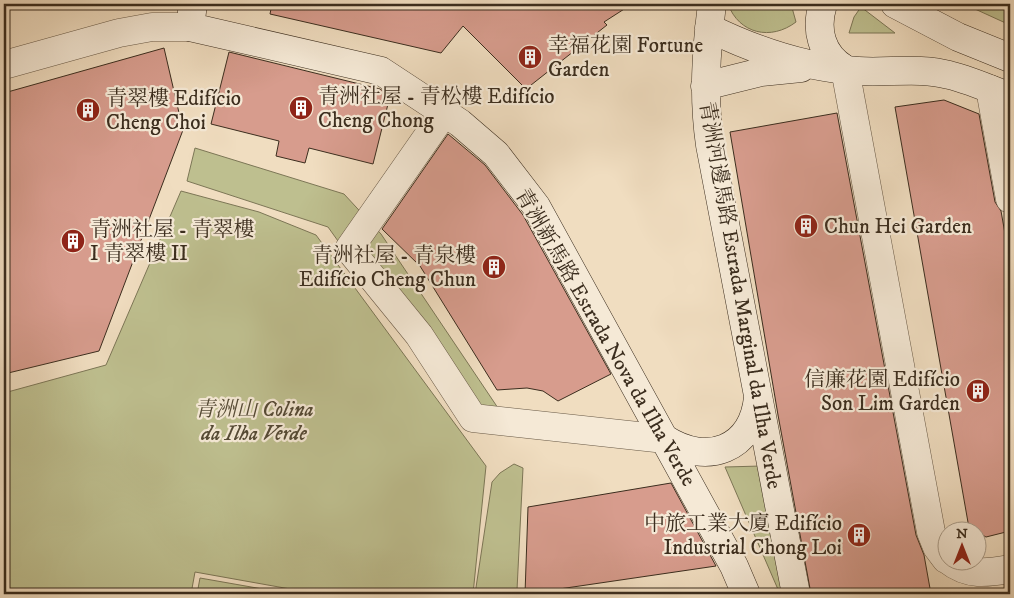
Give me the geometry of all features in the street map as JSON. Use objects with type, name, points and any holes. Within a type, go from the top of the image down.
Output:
[{"type":"street","points":[[694,4],[765,52],[835,68],[948,74],[1000,93],[1010,199]]},
{"type":"street","points":[[823,4],[819,19],[820,35],[835,68],[931,532],[936,543]]},
{"type":"street","points":[[895,4],[958,37],[1010,58]]},
{"type":"street","name":"青洲新馬路 Estrada Nova da Ilha Verde","points":[[4,65],[192,15],[381,71],[444,113],[496,154],[536,206],[734,566],[746,594]]},
{"type":"street","points":[[705,86],[711,16]]},
{"type":"street","name":"青洲河邊馬路 Estrada Marginal da Ilha Verde","points":[[796,594],[710,145],[705,86],[761,72],[835,68]]},
{"type":"street","points":[[444,113],[349,249],[419,336],[472,418],[665,439],[680,449],[698,453],[717,452],[734,443],[747,430],[756,414],[758,396]]},
{"type":"street","points":[[970,570],[980,574],[1010,569]]},
{"type":"green space","points":[[728,4],[791,4],[796,22],[776,31],[766,33],[757,31],[748,28],[740,22]]},
{"type":"green space","points":[[964,4],[1010,4],[1010,25]]},
{"type":"green space","points":[[861,7],[895,33],[849,33],[854,17]]},
{"type":"green space","points":[[195,148],[344,194],[381,234],[500,411],[473,430],[328,227],[187,181]]},
{"type":"green space","name":"青洲山 Colina da Ilha Verde","points":[[181,191],[259,212],[316,235],[486,466],[473,594],[318,594],[195,572],[191,594],[4,594],[4,393],[106,365]]},
{"type":"green space","points":[[514,464],[523,468],[517,590],[519,594],[475,594],[492,482],[500,473]]},
{"type":"green space","points":[[761,466],[789,594],[780,594],[725,467]]},
{"type":"green space","points":[[200,578],[291,594],[197,594]]},
{"type":"building","points":[[272,4],[632,4],[604,22],[607,25],[526,89],[463,26],[441,53],[270,14]]},
{"type":"building","name":"青洲社屋 - 青翠樓 I 青翠樓 II","points":[[164,48],[183,130],[99,351],[4,374],[4,93]]},
{"type":"building","name":"青洲社屋 - 青松樓 Edifício Cheng Chong","points":[[229,52],[380,89],[390,96],[373,164],[309,148],[305,163],[276,156],[279,141],[211,124]]},
{"type":"building","name":"信廉花園 Edifício Son Lim Garden","points":[[944,100],[979,114],[995,202],[1001,211],[1010,262],[1010,531],[986,537],[986,520],[968,520],[895,107]]},
{"type":"building","points":[[837,113],[916,535],[924,555],[931,594],[811,594],[778,415],[730,132]]},
{"type":"building","name":"青洲社屋 - 青泉樓 Edifício Cheng Chun","points":[[448,134],[485,165],[523,215],[611,374],[558,401],[543,391],[527,388],[497,390],[420,266],[382,229]]},
{"type":"building","points":[[671,483],[716,566],[525,594],[528,507]]},
{"type":"place","name":"幸福花園 Fortune Garden","points":[[530,57]]},
{"type":"place","name":"青洲社屋 - 青松樓 Edifício Cheng Chong","points":[[301,108]]},
{"type":"place","name":"青翠樓 Edifício Cheng Choi","points":[[88,110]]},
{"type":"place","name":"Chun Hei Garden","points":[[806,226]]},
{"type":"place","name":"青洲社屋 - 青翠樓 I 青翠樓 II","points":[[73,241]]},
{"type":"place","name":"青洲社屋 - 青泉樓 Edifício Cheng Chun","points":[[494,267]]},
{"type":"place","name":"信廉花園 Edifício Son Lim Garden","points":[[978,391]]},
{"type":"place","name":"中旅工業大廈 Edifício Industrial Chong Loi","points":[[859,535]]}]
